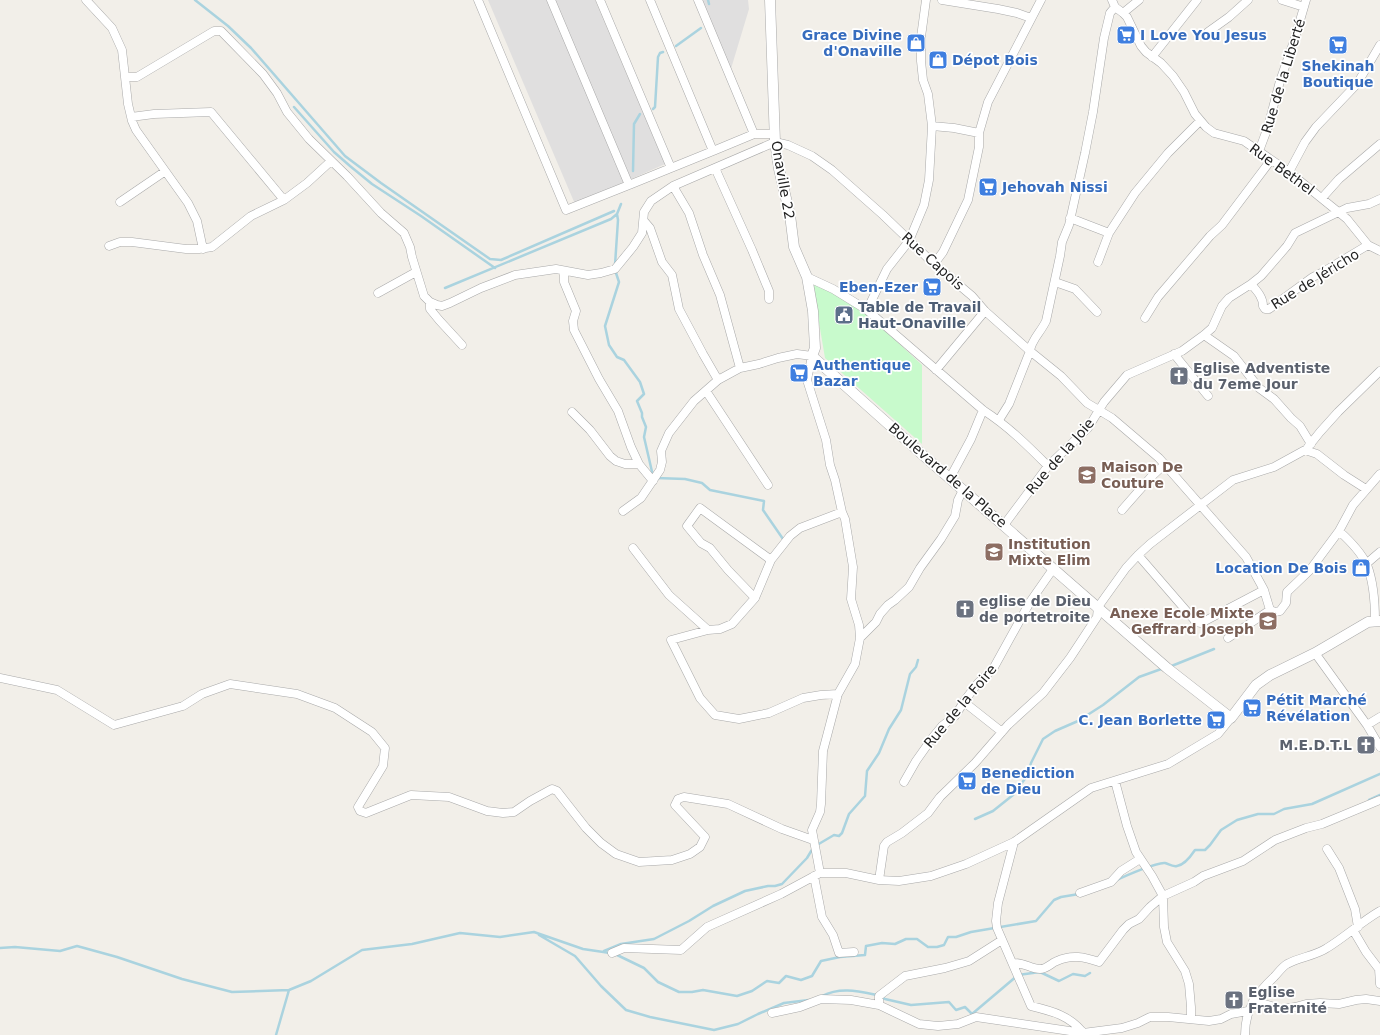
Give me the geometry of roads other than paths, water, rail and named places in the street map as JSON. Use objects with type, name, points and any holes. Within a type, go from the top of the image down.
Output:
[{"type":"street","points":[[86,0],[112,28],[122,50],[124,77],[131,116],[136,130],[164,172],[188,203],[197,221],[202,249]]},
{"type":"street","points":[[478,0],[566,210],[754,134],[698,0]]},
{"type":"street","points":[[551,0],[629,185]]},
{"type":"street","points":[[600,0],[671,168]]},
{"type":"street","points":[[650,0],[713,151]]},
{"type":"street","name":"Onaville 22","points":[[770,0],[775,138],[779,169],[790,215],[794,247],[807,277],[813,311],[815,348],[812,356]]},
{"type":"street","points":[[867,310],[887,269],[909,240],[924,205],[930,180],[932,126],[928,94],[923,80],[921,61],[921,38],[926,0]]},
{"type":"street","points":[[942,0],[998,9],[1031,18]]},
{"type":"street","points":[[934,264],[944,252],[968,200],[979,147],[979,134],[988,102],[1041,0]]},
{"type":"street","points":[[1123,12],[1139,0]]},
{"type":"street","points":[[1152,57],[1197,0]]},
{"type":"street","points":[[1208,32],[1229,17],[1248,0]]},
{"type":"street","points":[[1282,0],[1305,4]]},
{"type":"street","points":[[999,420],[1010,400],[1030,352],[1031,344],[1046,321],[1062,242],[1070,218],[1090,129],[1104,38],[1114,3]]},
{"type":"street","name":"Rue Bethel","points":[[1114,3],[1123,12],[1130,23],[1141,46],[1173,76],[1200,121],[1214,133],[1244,141],[1289,172],[1347,219],[1368,245],[1380,250]]},
{"type":"street","name":"Rue de la Liberté","points":[[1259,151],[1268,127],[1280,81],[1294,42],[1305,4]]},
{"type":"street","points":[[124,77],[137,77],[214,30],[221,31],[263,74],[277,93],[286,112],[309,139],[381,213],[404,233],[410,247],[424,296],[430,302],[442,306],[481,288],[515,275],[556,269],[564,272],[588,275],[615,269],[633,247],[642,233],[644,212],[651,201],[674,186],[716,168],[775,138]]},
{"type":"street","points":[[1289,172],[1305,142],[1316,127],[1357,84],[1380,46]]},
{"type":"street","points":[[131,116],[210,112],[284,200]]},
{"type":"street","points":[[1098,262],[1109,233],[1140,186],[1156,169],[1168,153],[1200,121]]},
{"type":"street","points":[[932,126],[954,128],[979,134]]},
{"type":"street","name":"Rue Capois","points":[[754,134],[775,138],[812,156],[832,170],[934,264],[972,296],[985,311],[1030,352],[1061,376],[1086,403],[1106,413],[1165,464],[1199,505],[1246,557],[1264,590],[1270,610]]},
{"type":"street","points":[[1322,198],[1339,179],[1380,144]]},
{"type":"street","points":[[1145,318],[1158,297],[1210,236],[1222,225],[1271,160]]},
{"type":"street","points":[[109,246],[120,242],[132,242],[186,249],[202,249],[212,247],[251,216],[284,200],[307,183],[331,161]]},
{"type":"street","points":[[716,168],[769,291],[769,299]]},
{"type":"street","points":[[120,202],[164,172]]},
{"type":"street","points":[[674,186],[689,213],[703,255],[720,295],[740,368]]},
{"type":"street","name":"Rue de la Joie","points":[[1004,525],[1048,466],[1088,428],[1104,402],[1127,376],[1182,351],[1204,335],[1212,328],[1222,306],[1229,298],[1261,276],[1287,246],[1295,233],[1347,208],[1369,204],[1380,199]]},
{"type":"street","points":[[1070,218],[1109,233]]},
{"type":"street","points":[[644,221],[650,228],[662,262],[672,275],[679,309],[718,380]]},
{"type":"street","name":"Rue de Jéricho","points":[[1251,284],[1258,291],[1263,300],[1263,306],[1265,309],[1269,309],[1313,277],[1368,245]]},
{"type":"street","points":[[378,293],[416,272]]},
{"type":"street","points":[[564,272],[564,282],[576,311],[573,321],[574,330],[599,379],[618,411],[639,464],[653,481]]},
{"type":"street","points":[[807,277],[833,289],[867,310],[936,370],[984,410],[999,420],[1048,466]]},
{"type":"street","points":[[1055,282],[1076,290],[1097,312]]},
{"type":"street","points":[[430,302],[430,309],[438,320],[462,345]]},
{"type":"street","points":[[936,370],[985,311]]},
{"type":"street","points":[[1204,335],[1234,356],[1259,388],[1274,399],[1300,426],[1308,447],[1344,475],[1366,489]]},
{"type":"street","points":[[623,511],[640,498],[660,470],[662,462],[661,451],[669,433],[694,401],[718,380],[740,368],[796,354],[812,356],[807,380],[826,440],[830,465],[845,519],[853,567],[851,599],[859,625],[860,638],[855,664],[838,694],[823,752],[820,812],[812,830],[822,917],[833,935],[839,953],[854,952]]},
{"type":"street","points":[[1174,354],[1208,396]]},
{"type":"street","name":"Boulevard de la Place","points":[[812,356],[1166,668],[1231,718]]},
{"type":"street","points":[[879,880],[884,846],[887,842],[902,833],[928,812],[940,797],[975,763],[1002,732],[1044,693],[1070,658],[1097,617],[1098,607],[1126,568],[1138,555],[1232,480],[1274,467],[1308,447],[1338,412],[1380,371]]},
{"type":"street","points":[[706,391],[768,485]]},
{"type":"street","points":[[950,478],[984,410]]},
{"type":"street","points":[[572,412],[590,430],[610,456],[616,461],[625,464],[639,464]]},
{"type":"street","points":[[1122,510],[1151,477],[1165,464]]},
{"type":"street","points":[[1228,638],[1270,610],[1275,612],[1280,611],[1286,603],[1287,592],[1310,570],[1339,531],[1353,505],[1380,474]]},
{"type":"street","points":[[860,638],[876,622],[880,614],[888,605],[909,586],[955,516],[958,500],[963,490]]},
{"type":"street","points":[[755,598],[728,570],[710,548],[701,543],[687,526],[700,508],[772,560]]},
{"type":"street","points":[[838,694],[821,694],[803,698],[769,714],[739,719],[715,715],[700,698],[671,640],[708,630],[720,629],[732,624],[755,598],[772,560],[790,536],[800,528],[842,512]]},
{"type":"street","points":[[612,953],[624,948],[681,950],[707,927],[782,894],[817,875],[846,873],[879,880],[899,881],[931,876],[966,864],[1014,842],[1091,788],[1168,764],[1218,734],[1256,686],[1270,675],[1315,653],[1368,622],[1378,621],[1375,597],[1366,564],[1356,549],[1339,531]]},
{"type":"street","points":[[633,548],[669,595],[708,630]]},
{"type":"street","points":[[1366,564],[1380,552]]},
{"type":"street","points":[[1138,555],[1196,622],[1201,623],[1264,590]]},
{"type":"street","name":"Rue de la Foire","points":[[904,782],[916,761],[933,737],[942,726],[955,716],[978,683],[993,669],[1030,602],[1053,569]]},
{"type":"street","points":[[1315,653],[1367,725],[1380,747]]},
{"type":"street","points":[[0,678],[58,690],[114,725],[183,706],[202,694],[230,684],[266,688],[303,696],[335,708],[372,732],[385,748],[382,766],[358,807],[360,811],[366,813],[411,795],[449,797],[487,811],[503,813],[514,812],[552,789],[557,791],[586,828],[600,843],[616,854],[639,862],[672,860],[690,854],[700,847],[704,837],[675,805],[678,799],[684,797],[728,804],[782,829],[813,840]]},
{"type":"street","points":[[964,702],[1002,732]]},
{"type":"street","points":[[1367,725],[1380,717]]},
{"type":"street","points":[[1115,781],[1127,826],[1136,852],[1163,896],[1164,927],[1167,942],[1185,971],[1189,984],[1191,1007],[1190,1019]]},
{"type":"street","points":[[1013,963],[1018,962],[1039,969],[1045,968],[1063,958],[1076,957],[1099,962],[1123,930],[1139,919],[1163,896],[1194,882],[1202,876],[1243,861],[1275,840],[1306,828],[1322,824],[1380,800]]},
{"type":"street","points":[[1014,842],[998,903],[996,921],[997,928],[1031,1006],[1051,1010],[1072,1021],[1086,1033],[1122,1028],[1138,1024],[1150,1017],[1168,1017],[1209,1021],[1221,1019],[1231,1014],[1248,1011]]},
{"type":"street","points":[[1326,849],[1339,868],[1355,909],[1355,929],[1366,952],[1379,969],[1380,984]]},
{"type":"street","points":[[1080,893],[1111,882],[1121,871],[1140,859]]},
{"type":"street","points":[[1245,1035],[1248,1011],[1253,1001],[1266,984],[1286,965],[1326,949],[1380,911]]},
{"type":"street","points":[[879,1005],[879,996],[905,976],[945,968],[969,961],[1002,940]]},
{"type":"street","points":[[772,1013],[800,1007],[821,999],[851,1000],[879,1005],[918,1024],[938,1026],[958,1024],[976,1017],[1099,1035]]},
{"type":"street","points":[[1253,1001],[1282,1009],[1306,1004],[1339,1004],[1356,1000],[1380,1001]]},
{"type":"waterway","points":[[195,0],[228,26],[251,48],[345,156],[490,259],[501,260],[614,211]]},
{"type":"waterway","points":[[708,0],[709,4]]},
{"type":"waterway","points":[[676,46],[701,28]]},
{"type":"waterway","points":[[653,109],[655,107],[658,57],[660,53],[663,52]]},
{"type":"waterway","points":[[294,107],[334,152],[372,184],[421,216],[495,268]]},
{"type":"waterway","points":[[633,171],[634,124],[640,114]]},
{"type":"waterway","points":[[615,265],[618,220],[617,214],[621,204]]},
{"type":"waterway","points":[[445,288],[611,219],[617,214]]},
{"type":"waterway","points":[[615,270],[619,282],[605,326],[609,345],[617,357],[624,360],[640,382],[644,394],[637,401],[646,427],[644,437],[653,476]]},
{"type":"waterway","points":[[656,478],[685,479],[702,483],[710,490],[764,501],[763,510],[783,539]]},
{"type":"waterway","points":[[1169,667],[1214,649]]},
{"type":"waterway","points":[[817,845],[834,835],[839,836],[842,833],[849,814],[865,796],[867,771],[879,753],[889,729],[901,710],[910,674],[916,667],[918,660]]},
{"type":"waterway","points":[[975,819],[993,811],[1013,795],[1027,776],[1031,763],[1043,739],[1055,731],[1078,721],[1103,705],[1139,677],[1164,668]]},
{"type":"waterway","points":[[1117,880],[1161,863],[1174,866],[1180,865],[1187,860],[1195,850],[1205,850],[1221,830],[1237,820],[1258,814],[1274,814],[1284,809],[1312,804],[1380,774]]},
{"type":"waterway","points":[[1369,800],[1380,795]]},
{"type":"waterway","points":[[604,951],[621,944],[654,939],[689,921],[713,906],[745,891],[782,884],[807,858],[813,848]]},
{"type":"waterway","points":[[615,954],[644,968],[658,982],[679,992],[703,990],[737,996],[752,991],[767,981],[779,983],[786,976],[801,980],[812,976],[821,961],[840,957],[865,955],[866,946],[882,943],[895,944],[906,939],[917,939],[928,947],[937,947],[944,945],[948,937],[956,937],[971,932],[1036,921],[1054,900],[1061,897],[1079,894]]},
{"type":"waterway","points":[[0,948],[15,947],[60,951],[77,946],[117,957],[182,979],[232,992],[289,990],[311,981],[362,950],[412,944],[460,933],[500,937],[534,932],[583,949],[610,953]]},
{"type":"waterway","points":[[539,935],[575,956],[601,986],[626,1010],[650,1017],[714,1030],[738,1024],[784,1003],[809,1000]]},
{"type":"waterway","points":[[882,997],[911,1005],[949,1002],[956,1010],[965,1007],[972,1014],[1018,975],[1040,972],[1059,981],[1073,974],[1085,976],[1090,973]]},
{"type":"waterway","points":[[276,1035],[289,990]]},
{"type":"waterway","points":[[822,996],[835,991],[856,991],[877,995]]},
{"type":"place","name":"I Love You Jesus","points":[[1126,35]]},
{"type":"place","name":"Grace Divine d'Onaville","points":[[916,43]]},
{"type":"place","name":"Shekinah Boutique","points":[[1338,45]]},
{"type":"place","name":"Dépot Bois","points":[[938,60]]},
{"type":"place","name":"Jehovah Nissi","points":[[988,187]]},
{"type":"place","name":"Eben-Ezer","points":[[932,287]]},
{"type":"place","name":"Table de Travail Haut-Onaville","points":[[844,315]]},
{"type":"place","name":"Authentique Bazar","points":[[799,373]]},
{"type":"place","name":"Eglise Adventiste du 7eme Jour","points":[[1179,376]]},
{"type":"place","name":"Maison De Couture","points":[[1087,475]]},
{"type":"place","name":"Institution Mixte Elim","points":[[994,552]]},
{"type":"place","name":"Location De Bois","points":[[1361,568]]},
{"type":"place","name":"eglise de Dieu de portetroite","points":[[965,609]]},
{"type":"place","name":"Anexe Ecole Mixte Geffrard Joseph","points":[[1268,621]]},
{"type":"place","name":"Pétit Marché Révélation","points":[[1252,708]]},
{"type":"place","name":"C. Jean Borlette","points":[[1216,720]]},
{"type":"place","name":"M.E.D.T.L","points":[[1366,745]]},
{"type":"place","name":"Benediction de Dieu","points":[[967,781]]},
{"type":"place","name":"Eglise Fraternité","points":[[1234,1000]]}]
